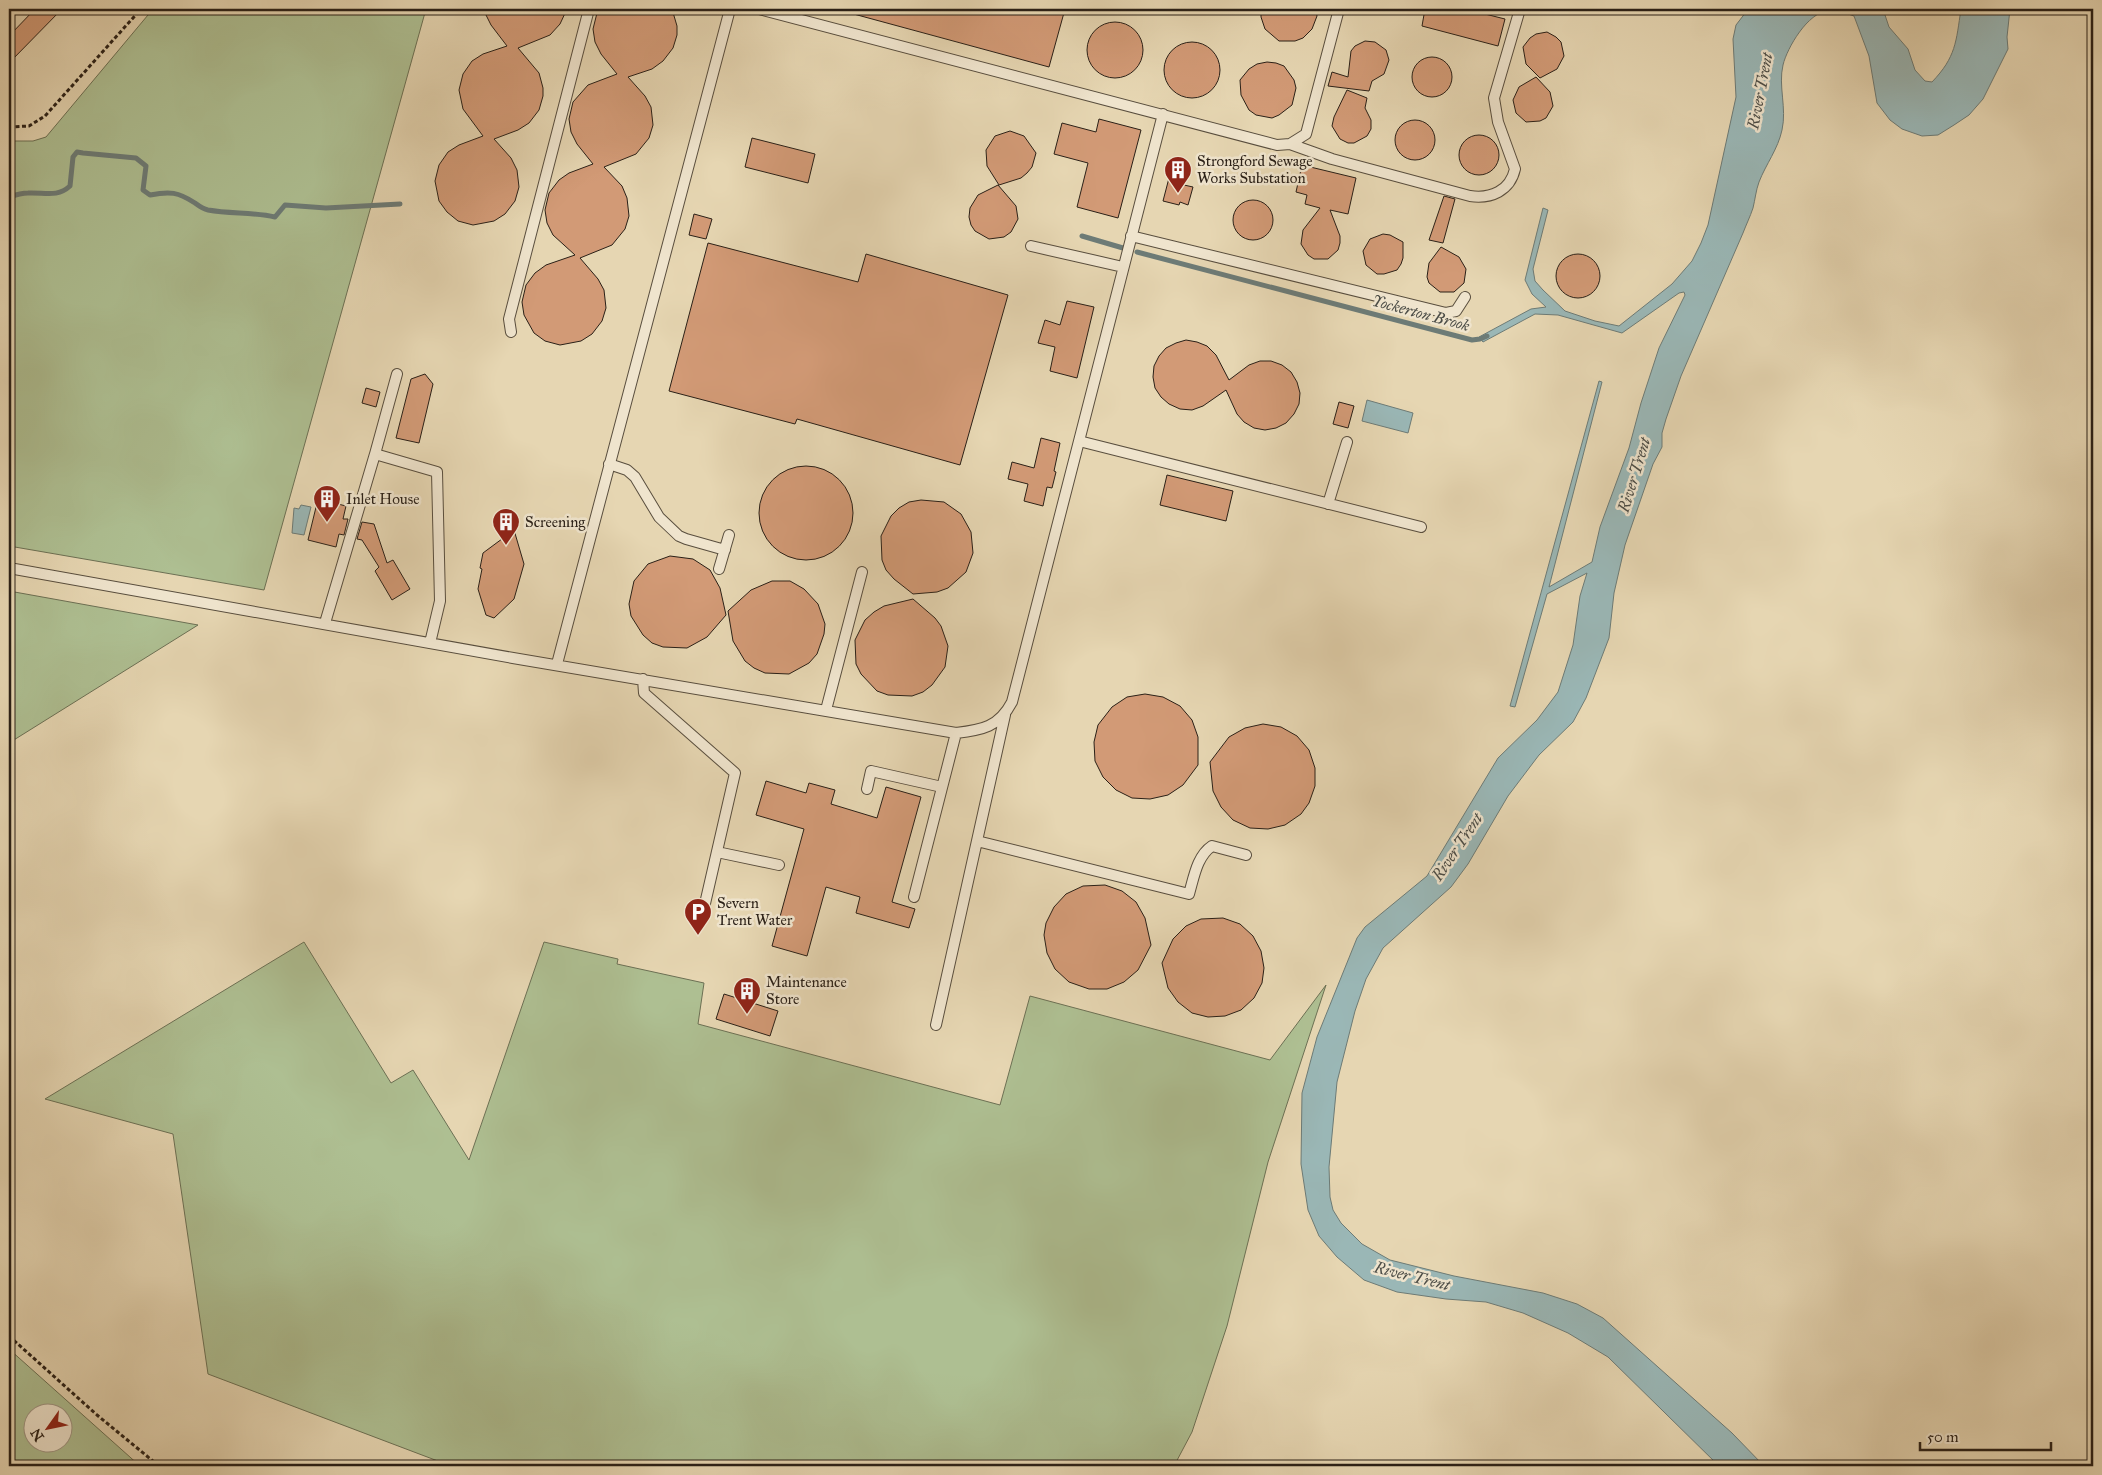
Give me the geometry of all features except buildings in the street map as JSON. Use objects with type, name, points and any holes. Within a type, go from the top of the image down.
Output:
[{"type":"lane","points":[[510,332],[509,319],[589,9]]},
{"type":"lane","points":[[557,664],[730,9]]},
{"type":"lane","points":[[759,9],[1277,145],[1290,144],[1332,159],[1470,196],[1487,197],[1504,189],[1513,177],[1515,168],[1498,122],[1494,98],[1520,9]]},
{"type":"lane","points":[[1290,144],[1306,134],[1339,9]]},
{"type":"lane","points":[[936,1024],[1005,715],[1012,702],[1163,114]]},
{"type":"lane","points":[[1132,236],[1446,313],[1456,311],[1465,297]]},
{"type":"lane","points":[[1031,246],[1123,268]]},
{"type":"lane","points":[[325,623],[397,374]]},
{"type":"lane","points":[[1079,442],[1421,527]]},
{"type":"lane","points":[[1328,504],[1347,442]]},
{"type":"lane","points":[[375,454],[437,472],[440,601],[430,643]]},
{"type":"lane","points":[[609,464],[627,470],[635,477],[659,517],[679,536],[686,540],[724,550]]},
{"type":"lane","points":[[719,569],[729,535]]},
{"type":"lane","points":[[9,568],[430,643],[956,733],[987,728],[1005,715]]},
{"type":"lane","points":[[826,710],[862,572]]},
{"type":"lane","points":[[643,679],[644,693],[735,774],[704,908]]},
{"type":"lane","points":[[914,897],[956,733]]},
{"type":"lane","points":[[867,789],[871,771],[942,787]]},
{"type":"lane","points":[[977,842],[1189,894],[1200,857],[1206,850],[1212,846],[1246,856]]},
{"type":"lane","points":[[717,852],[780,865]]},
{"type":"path","points":[[9,127],[28,126],[45,116],[141,9]]},
{"type":"path","points":[[9,1336],[97,1416],[159,1466]]},
{"type":"green space","points":[[153,9],[426,9],[264,590],[9,546],[9,141],[33,141],[46,137]]},
{"type":"green space","points":[[9,591],[198,625],[9,743]]},
{"type":"green space","points":[[304,942],[391,1083],[413,1070],[469,1160],[544,942],[618,959],[617,964],[704,983],[698,1024],[1000,1105],[1030,996],[1270,1060],[1326,985],[1268,1162],[1227,1326],[1192,1432],[1174,1466],[451,1466],[208,1374],[173,1134],[45,1099]]},
{"type":"green space","points":[[9,1349],[68,1402],[22,1402],[22,1452],[72,1452],[72,1405],[140,1466],[31,1466],[9,1461]]},
{"type":"water","name":"River Trent","points":[[1754,9],[1883,9],[1889,27],[1908,49],[1915,70],[1925,81],[1932,82],[1946,65],[1954,49],[1961,9],[2010,9],[2007,37],[2008,49],[1983,99],[1969,115],[1938,135],[1922,136],[1902,129],[1890,120],[1877,103],[1869,56],[1854,16],[1835,11],[1820,13],[1806,24],[1794,41],[1783,65],[1781,81],[1784,114],[1780,137],[1759,182],[1751,215],[1681,376],[1666,419],[1662,433],[1662,447],[1653,464],[1625,545],[1614,593],[1609,638],[1586,698],[1573,722],[1539,755],[1508,796],[1468,864],[1451,887],[1383,948],[1366,979],[1355,1011],[1337,1082],[1329,1167],[1330,1197],[1333,1210],[1341,1223],[1362,1244],[1390,1260],[1454,1276],[1543,1293],[1577,1304],[1603,1318],[1732,1433],[1764,1466],[1719,1466],[1608,1357],[1568,1333],[1523,1313],[1486,1302],[1397,1292],[1364,1280],[1337,1257],[1319,1236],[1308,1210],[1301,1164],[1302,1093],[1317,1037],[1357,938],[1365,927],[1427,876],[1498,758],[1537,720],[1558,692],[1573,645],[1580,596],[1587,573],[1547,594],[1515,707],[1510,706],[1599,381],[1602,382],[1549,587],[1592,562],[1600,527],[1629,448],[1659,348],[1685,295],[1684,292],[1679,293],[1622,333],[1558,315],[1535,314],[1483,342],[1479,337],[1531,309],[1546,307],[1532,294],[1525,280],[1543,208],[1548,210],[1533,269],[1535,281],[1565,311],[1595,321],[1619,326],[1672,284],[1692,261],[1708,225],[1736,97],[1733,39],[1736,25],[1746,12]]},
{"type":"water","points":[[1367,400],[1413,413],[1408,433],[1362,421]]},
{"type":"water","points":[[301,505],[311,507],[304,535],[292,533],[294,508],[299,509]]},
{"type":"waterway","name":"Yockerton Brook","points":[[9,197],[26,193],[50,194],[65,190],[70,186],[73,157],[77,152],[136,158],[146,166],[143,190],[150,195],[163,193],[179,195],[208,210],[275,217],[285,205],[326,208],[400,204]]},
{"type":"waterway","name":"Yockerton Brook","points":[[1082,236],[1123,248]]},
{"type":"waterway","name":"Yockerton Brook","points":[[1137,252],[1472,340],[1487,336]]},
{"type":"place","name":"Strongford Sewage Works Substation","points":[[1178,194]]},
{"type":"place","name":"Inlet House","points":[[327,523]]},
{"type":"place","name":"Screening","points":[[506,546]]},
{"type":"place","name":"Severn Trent Water","points":[[698,936]]},
{"type":"place","name":"Maintenance Store","points":[[747,1015]]}]
